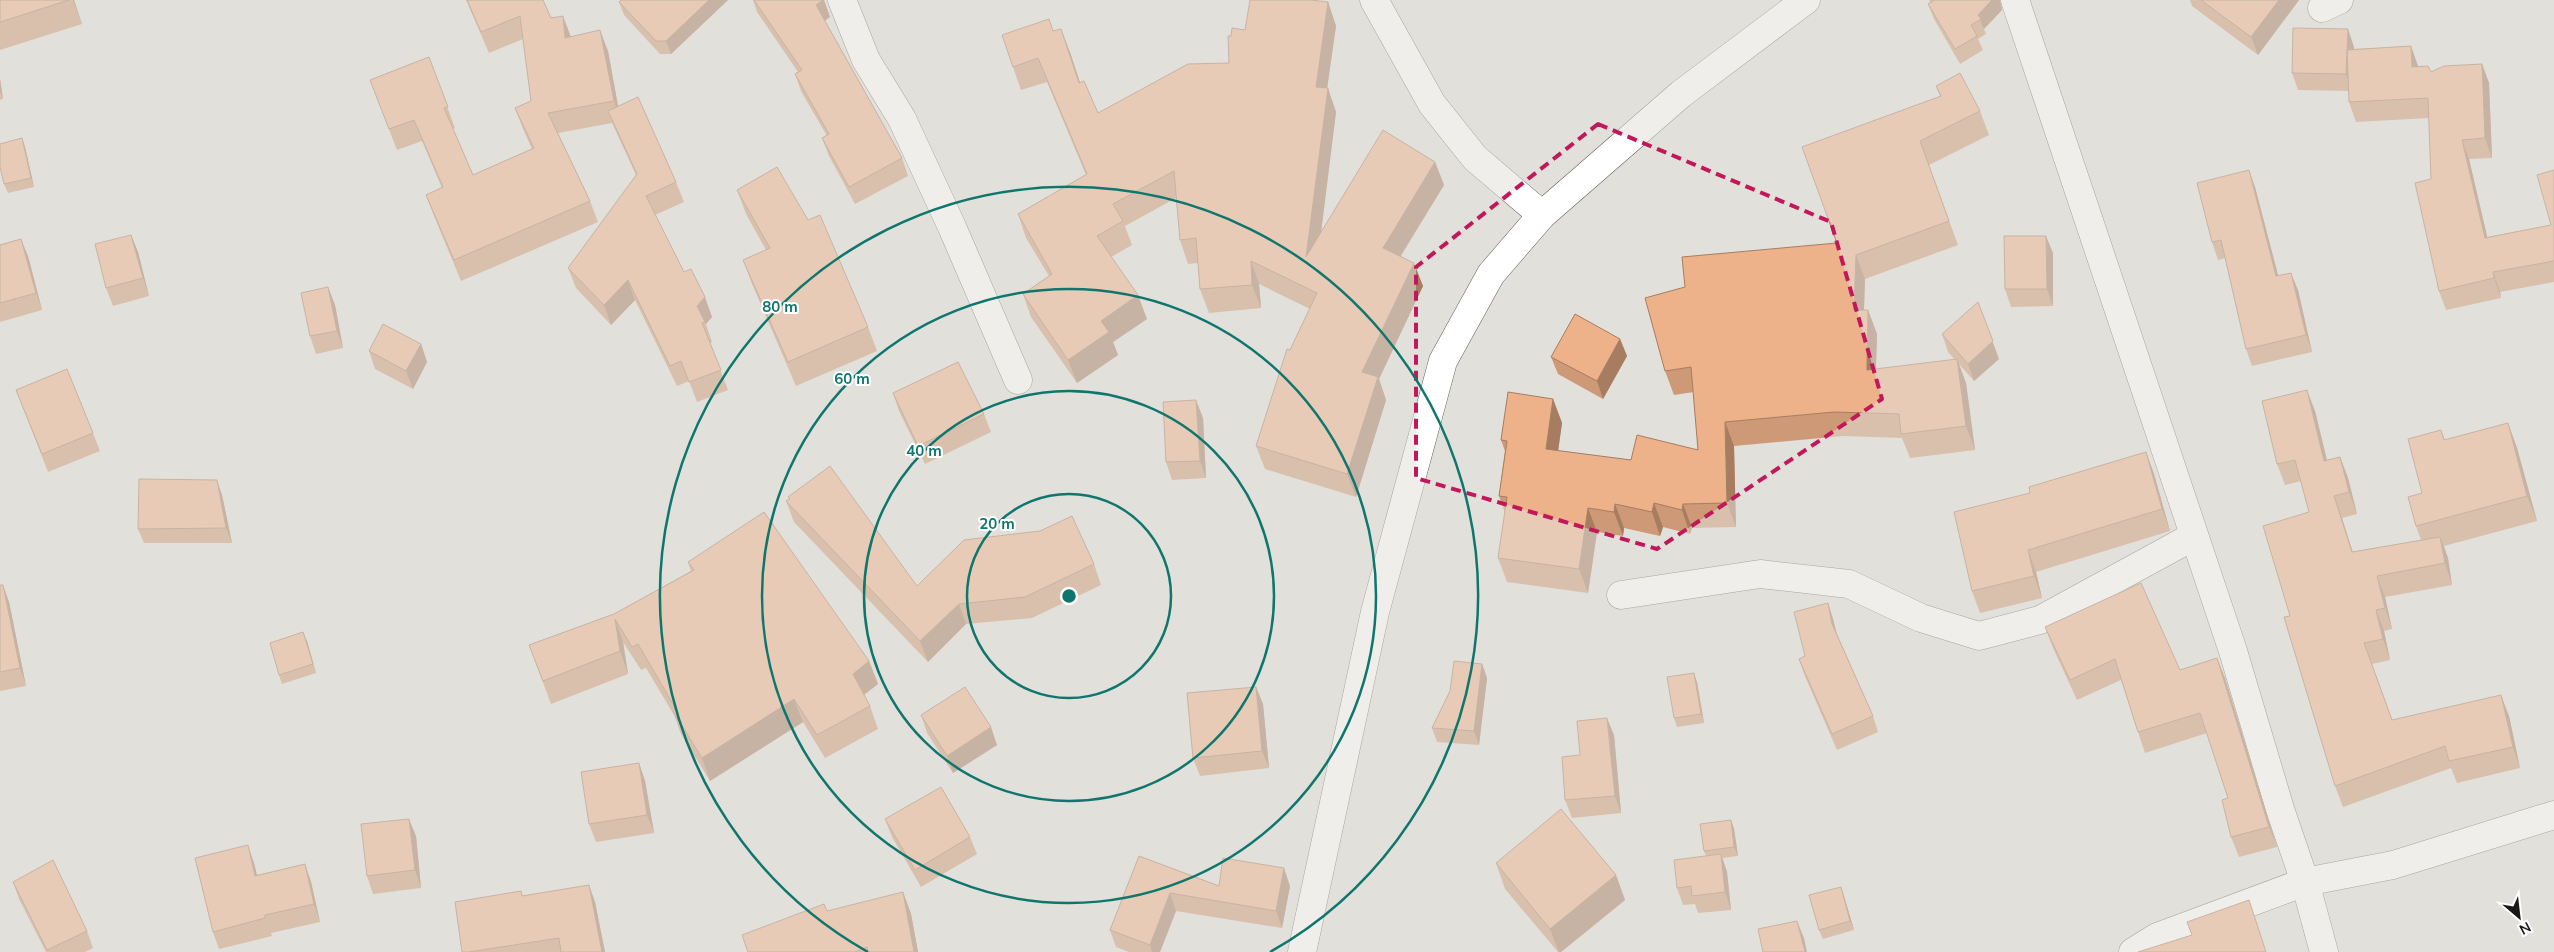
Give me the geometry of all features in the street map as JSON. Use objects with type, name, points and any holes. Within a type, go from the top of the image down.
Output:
[{"type":"street","points":[[842,0],[866,60],[902,119],[956,236],[1018,380]]},
{"type":"street","points":[[1374,0],[1432,104],[1475,158],[1542,215]]},
{"type":"street","points":[[1302,952],[1375,612],[1442,361],[1491,274],[1542,215],[1681,94],[1806,0]]},
{"type":"street","points":[[2015,0],[2194,536],[2305,882],[2324,952]]},
{"type":"street","points":[[1621,595],[1760,574],[1789,577],[1849,584],[1921,618],[1980,636],[2040,620],[2194,536]]},
{"type":"street","points":[[2133,952],[2157,937],[2305,882],[2393,865],[2554,815]]},
{"type":"highlighted area","points":[[1598,124],[1831,222],[1882,399],[1657,549],[1416,478],[1416,267]]},
{"type":"building","points":[[0,0],[69,0],[0,22]]},
{"type":"building","points":[[467,0],[543,0],[551,18],[563,16],[565,38],[600,30],[614,101],[548,113],[590,201],[454,260],[426,195],[443,187],[414,120],[389,129],[370,80],[429,57],[448,107],[444,108],[473,175],[534,148],[515,108],[531,101],[520,16],[481,32]]},
{"type":"building","points":[[621,0],[709,0],[666,41],[656,41],[619,2]]},
{"type":"building","points":[[754,0],[823,0],[816,5],[902,158],[849,187],[822,138],[829,134],[795,74],[802,70]]},
{"type":"building","points":[[1250,0],[1311,0],[1328,2],[1316,87],[1328,88],[1306,257],[1383,130],[1435,162],[1383,248],[1414,263],[1362,372],[1378,377],[1347,474],[1256,446],[1287,349],[1290,350],[1317,293],[1251,261],[1252,285],[1200,289],[1196,238],[1180,240],[1174,171],[1113,204],[1123,221],[1097,236],[1138,295],[1101,321],[1109,332],[1068,360],[1023,294],[1052,274],[1018,214],[1087,174],[1038,58],[1013,67],[1002,35],[1049,19],[1053,31],[1061,29],[1079,83],[1084,81],[1098,113],[1188,64],[1229,63],[1228,36],[1231,36],[1232,28],[1245,30]]},
{"type":"building","points":[[1933,0],[1992,0],[1978,15],[1981,19],[1971,25],[1977,36],[1955,49],[1928,4]]},
{"type":"building","points":[[2201,0],[2279,0],[2251,37]]},
{"type":"building","points":[[2293,28],[2348,29],[2346,74],[2292,73]]},
{"type":"building","points":[[2411,46],[2412,67],[2428,66],[2431,72],[2444,66],[2482,64],[2485,138],[2462,140],[2485,238],[2551,225],[2537,175],[2554,170],[2554,261],[2493,272],[2494,278],[2439,291],[2415,183],[2431,179],[2428,98],[2349,102],[2347,50]]},
{"type":"building","points":[[1960,73],[1980,111],[1920,141],[1949,221],[1856,255],[1854,310],[1868,310],[1867,370],[1957,359],[1966,426],[1901,434],[1899,414],[1834,412],[1725,422],[1727,503],[1683,504],[1682,510],[1654,503],[1652,512],[1615,504],[1614,512],[1588,508],[1579,569],[1498,558],[1507,497],[1499,496],[1507,441],[1501,440],[1508,392],[1553,399],[1546,449],[1631,460],[1637,435],[1698,450],[1691,367],[1665,371],[1645,298],[1685,287],[1682,257],[1837,243],[1802,147],[1941,96],[1936,86]]},
{"type":"building","points":[[638,97],[676,182],[646,196],[684,272],[691,269],[705,297],[697,306],[705,322],[702,323],[721,370],[689,382],[681,361],[670,366],[628,280],[604,305],[568,268],[637,174],[608,111]]},
{"type":"building","points":[[22,138],[31,178],[4,184],[0,167],[0,144]]},
{"type":"building","points":[[777,167],[808,220],[820,215],[868,327],[788,362],[743,260],[770,248],[737,190]]},
{"type":"building","points":[[2249,170],[2276,276],[2291,273],[2306,335],[2246,349],[2221,240],[2212,242],[2197,183]]},
{"type":"building","points":[[131,235],[143,278],[106,288],[95,244]]},
{"type":"building","points":[[2004,236],[2046,236],[2047,289],[2005,289]]},
{"type":"building","points":[[21,239],[36,293],[0,303],[0,245]]},
{"type":"building","points":[[328,287],[337,331],[310,336],[301,293]]},
{"type":"building","points":[[1978,302],[1993,341],[1968,364],[1942,334]]},
{"type":"building","points":[[1575,314],[1620,339],[1597,381],[1551,357]]},
{"type":"building","points":[[383,324],[421,344],[406,371],[369,351]]},
{"type":"building","points":[[958,362],[984,414],[918,446],[893,393]]},
{"type":"building","points":[[67,369],[93,433],[42,454],[16,390]]},
{"type":"building","points":[[2307,390],[2324,461],[2340,457],[2349,492],[2334,496],[2352,552],[2440,537],[2445,563],[2377,576],[2385,608],[2376,610],[2383,639],[2364,643],[2392,720],[2501,695],[2513,747],[2449,761],[2445,746],[2335,786],[2284,617],[2290,616],[2263,526],[2309,512],[2295,460],[2277,464],[2262,401]]},
{"type":"building","points":[[1196,400],[1200,461],[1166,462],[1163,402]]},
{"type":"building","points":[[2508,423],[2527,496],[2416,526],[2408,497],[2422,493],[2408,439],[2441,430],[2444,440]]},
{"type":"building","points":[[2146,452],[2162,509],[2028,550],[2034,576],[1972,591],[1954,512],[2030,493],[2029,487]]},
{"type":"building","points":[[830,466],[917,586],[964,540],[1040,531],[1072,516],[1094,564],[1025,597],[959,604],[920,641],[786,501],[790,499],[788,497]]},
{"type":"building","points":[[139,479],[217,480],[226,528],[138,529]]},
{"type":"building","points":[[764,512],[869,661],[853,674],[870,706],[817,735],[794,699],[702,758],[673,711],[676,709],[638,644],[632,647],[615,619],[620,651],[543,681],[529,645],[614,614],[694,570],[688,562]]},
{"type":"building","points":[[2141,583],[2180,670],[2217,658],[2269,827],[2231,837],[2222,800],[2228,798],[2200,713],[2138,732],[2115,659],[2070,680],[2045,627]]},
{"type":"building","points":[[0,585],[3,585],[20,668],[0,672]]},
{"type":"building","points":[[1828,603],[1832,624],[1873,716],[1832,734],[1799,659],[1805,656],[1794,612]]},
{"type":"building","points":[[303,632],[313,664],[279,675],[270,643]]},
{"type":"building","points":[[1454,661],[1482,664],[1474,731],[1432,728],[1450,691]]},
{"type":"building","points":[[1694,673],[1701,714],[1674,718],[1667,677]]},
{"type":"building","points":[[965,687],[991,727],[947,756],[921,715]]},
{"type":"building","points":[[1256,687],[1262,751],[1193,758],[1187,693]]},
{"type":"building","points":[[1607,718],[1615,796],[1565,800],[1562,757],[1580,755],[1577,721]]},
{"type":"building","points":[[639,763],[647,815],[589,824],[581,772]]},
{"type":"building","points":[[941,787],[970,837],[915,870],[885,819]]},
{"type":"building","points":[[1561,809],[1616,875],[1550,929],[1496,863]]},
{"type":"building","points":[[409,819],[415,870],[367,876],[361,824]]},
{"type":"building","points":[[1731,820],[1734,847],[1704,851],[1700,824]]},
{"type":"building","points":[[248,845],[255,876],[305,864],[314,904],[265,915],[265,918],[213,932],[195,858]]},
{"type":"building","points":[[1721,854],[1725,892],[1692,896],[1691,886],[1677,888],[1674,860]]},
{"type":"building","points":[[1139,856],[1219,886],[1223,858],[1284,868],[1276,911],[1170,893],[1150,945],[1110,930]]},
{"type":"building","points":[[53,860],[87,931],[47,950],[13,882]]},
{"type":"building","points":[[589,885],[602,952],[561,952],[559,938],[462,952],[455,902],[521,891],[522,896]]},
{"type":"building","points":[[1841,887],[1850,921],[1819,930],[1809,895]]},
{"type":"building","points":[[903,892],[914,952],[868,952],[867,947],[855,952],[748,952],[742,935],[824,904],[827,911]]},
{"type":"building","points":[[2249,900],[2266,952],[2138,952],[2192,935],[2187,922]]},
{"type":"building","points":[[1797,921],[1805,952],[1763,952],[1758,929]]}]
